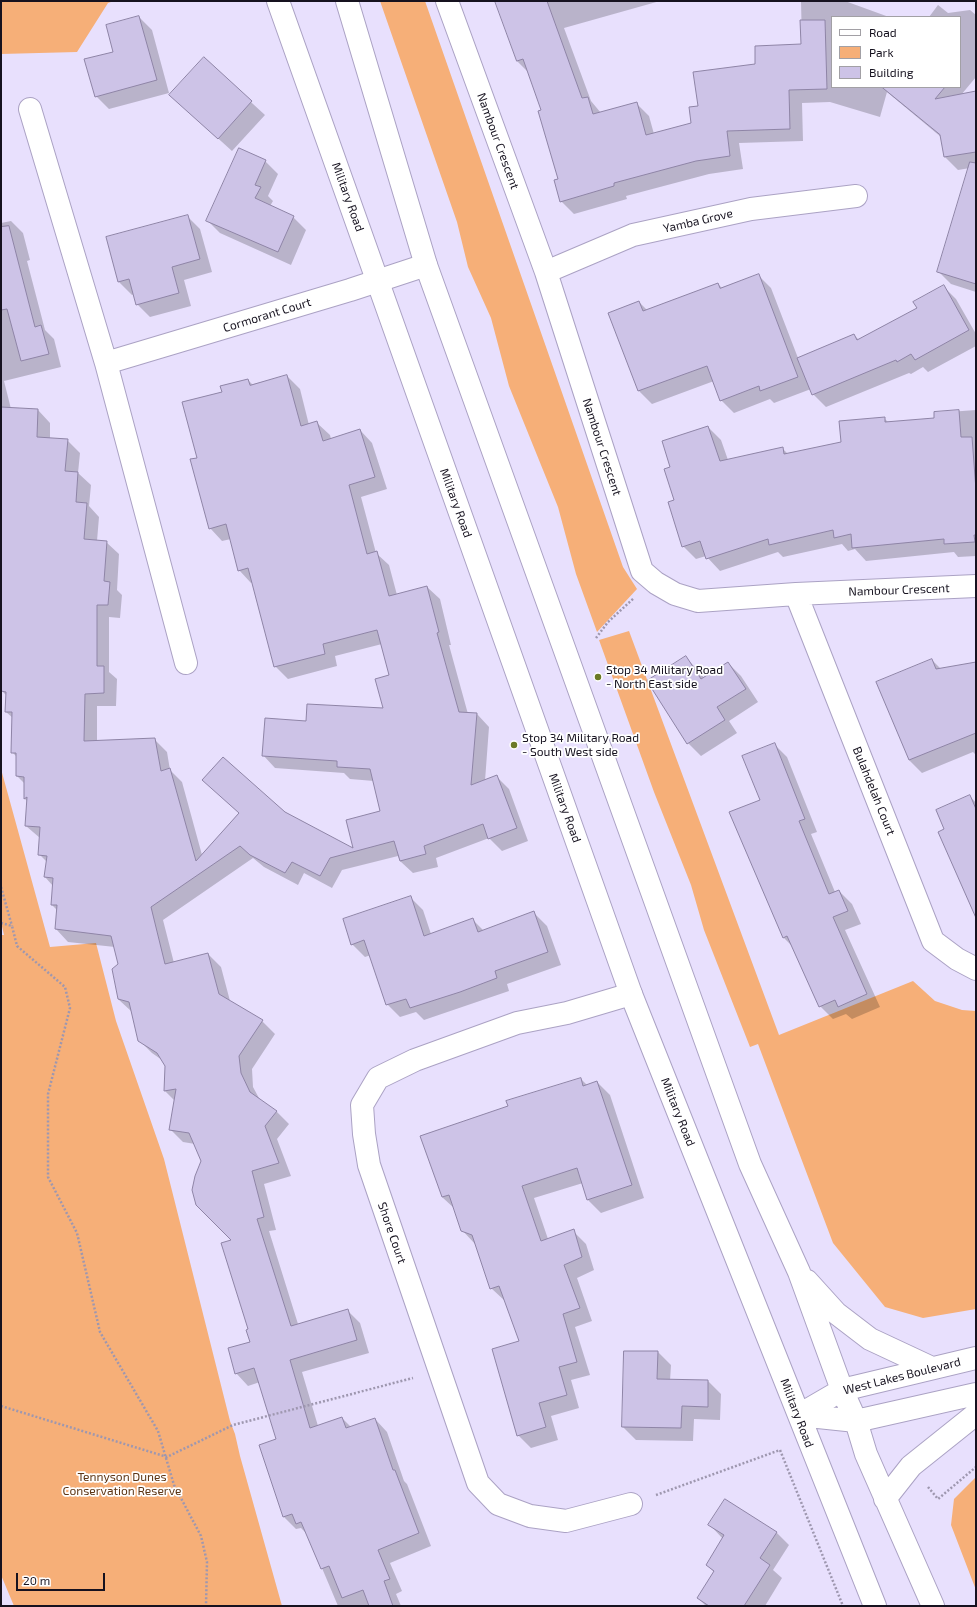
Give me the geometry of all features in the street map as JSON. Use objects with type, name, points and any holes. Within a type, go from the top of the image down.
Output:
[{"type":"main road","name":"Military Road","points":[[278,1],[631,994],[875,1606]]},
{"type":"main road","points":[[348,1],[426,265],[750,1164],[799,1272],[842,1390],[856,1421],[866,1454],[933,1606]]},
{"type":"main road","name":"Nambour Crescent","points":[[447,1],[546,272],[642,571],[656,583],[676,594],[698,601],[796,594],[976,586]]},
{"type":"main road","points":[[30,109],[106,363],[186,663]]},
{"type":"main road","name":"Yamba Grove","points":[[546,272],[633,236],[751,209],[856,196]]},
{"type":"main road","name":"Cormorant Court","points":[[106,363],[378,281],[426,265]]},
{"type":"main road","name":"Bulahdelah Court","points":[[796,594],[934,941],[957,959],[976,969]]},
{"type":"main road","name":"Shore Court","points":[[631,994],[567,1013],[517,1023],[415,1060],[378,1078],[362,1105],[364,1134],[369,1165],[478,1483],[498,1504],[530,1516],[566,1521],[631,1504]]},
{"type":"main road","points":[[799,1272],[836,1313],[870,1339],[932,1368]]},
{"type":"main road","name":"West Lakes Boulevard","points":[[799,1415],[842,1390],[976,1358]]},
{"type":"main road","points":[[799,1415],[856,1421],[976,1394]]},
{"type":"main road","points":[[885,1499],[911,1466],[976,1414]]},
{"type":"path","points":[[596,638],[608,622],[638,593],[656,583]]},
{"type":"path","points":[[1,887],[17,946],[64,987],[70,1008],[48,1094],[48,1177],[77,1233],[100,1332],[158,1431],[167,1457],[174,1485],[202,1536],[207,1562],[206,1606]]},
{"type":"path","points":[[1,923],[12,926]]},
{"type":"path","points":[[1,1406],[167,1457],[233,1425],[439,1371]]},
{"type":"path","points":[[631,1504],[780,1450],[843,1606]]},
{"type":"path","points":[[938,1500],[976,1468]]},
{"type":"green space","points":[[1,1],[114,1],[108,3],[77,52],[1,54]]},
{"type":"green space","points":[[380,1],[425,1],[623,567],[637,589],[597,632],[576,574],[558,507],[509,386],[491,318],[468,267],[457,222]]},
{"type":"green space","points":[[629,631],[779,1035],[913,981],[935,1001],[962,1010],[976,1011],[976,1309],[923,1318],[885,1307],[833,1243],[758,1044],[750,1047],[704,930],[691,885],[654,792],[599,640]]},
{"type":"green space","name":"Tennyson Dunes Conservation Reserve","points":[[1,769],[50,947],[96,943],[116,1021],[164,1159],[230,1421],[235,1434],[282,1606],[14,1606],[1,1575],[1,935],[4,935],[1,922]]},
{"type":"green space","points":[[976,1477],[976,1590],[951,1525],[954,1499]]},
{"type":"building","points":[[495,1],[547,1],[582,98],[588,97],[593,114],[637,102],[646,135],[691,123],[689,107],[698,106],[693,72],[755,64],[755,46],[801,44],[800,20],[825,20],[827,89],[789,90],[790,129],[727,131],[730,156],[696,161],[614,183],[614,186],[560,202],[554,180],[558,179],[538,111],[541,110],[523,59],[517,61]]},
{"type":"building","points":[[139,16],[157,80],[95,97],[84,59],[113,52],[106,25]]},
{"type":"building","points":[[204,57],[252,101],[218,139],[169,95]]},
{"type":"building","points":[[883,88],[944,88],[935,99],[976,91],[976,152],[944,157],[940,135]]},
{"type":"building","points":[[239,148],[266,160],[255,185],[261,187],[255,198],[294,216],[278,252],[206,221]]},
{"type":"building","points":[[970,162],[976,163],[976,284],[937,272]]},
{"type":"building","points":[[188,215],[200,259],[172,267],[179,293],[136,305],[129,279],[118,282],[106,237]]},
{"type":"building","points":[[9,226],[35,327],[41,325],[49,354],[21,361],[7,309],[1,310],[1,227]]},
{"type":"building","points":[[759,274],[798,377],[760,391],[759,386],[720,401],[707,366],[638,391],[608,313],[639,301],[643,311],[718,283],[720,288]]},
{"type":"building","points":[[944,285],[969,330],[915,360],[911,354],[897,362],[896,360],[812,395],[797,358],[854,334],[857,340],[917,308],[913,302]]},
{"type":"building","points":[[287,375],[301,426],[317,421],[323,441],[360,429],[375,477],[349,485],[367,554],[377,551],[389,596],[427,586],[439,632],[437,633],[459,712],[477,713],[471,785],[497,775],[517,828],[488,839],[483,824],[424,846],[426,854],[400,861],[394,841],[330,858],[320,876],[292,862],[285,873],[250,855],[240,846],[151,907],[165,964],[208,953],[219,994],[263,1020],[239,1056],[241,1073],[250,1092],[277,1111],[265,1126],[279,1163],[252,1171],[264,1217],[257,1219],[291,1326],[348,1309],[357,1340],[290,1360],[310,1428],[342,1417],[346,1428],[375,1418],[393,1470],[395,1470],[419,1533],[378,1550],[390,1579],[384,1581],[393,1606],[369,1606],[363,1590],[342,1598],[329,1566],[321,1569],[301,1522],[296,1524],[292,1514],[283,1517],[259,1445],[276,1439],[254,1368],[235,1374],[228,1348],[250,1342],[246,1330],[248,1329],[221,1243],[231,1240],[196,1205],[192,1190],[195,1176],[201,1161],[189,1133],[169,1130],[176,1089],[164,1091],[165,1066],[157,1053],[138,1041],[129,1002],[118,999],[112,969],[118,964],[111,936],[55,929],[57,905],[51,905],[53,878],[44,877],[47,856],[38,855],[40,827],[25,826],[27,797],[24,799],[24,777],[16,776],[16,753],[11,753],[12,712],[5,712],[6,692],[1,691],[1,407],[38,409],[37,437],[68,439],[65,471],[78,472],[76,502],[87,503],[84,539],[107,541],[104,581],[110,582],[108,605],[97,605],[97,666],[104,666],[104,693],[85,694],[84,741],[155,738],[161,771],[170,768],[196,861],[239,813],[202,780],[223,757],[285,812],[353,848],[346,820],[380,811],[370,769],[337,767],[337,761],[262,756],[265,718],[306,721],[307,704],[383,708],[375,679],[389,675],[377,630],[323,644],[325,654],[274,667],[248,568],[238,571],[226,524],[209,529],[190,459],[197,458],[182,402],[222,392],[220,386],[248,379],[250,385]]},
{"type":"building","points":[[959,410],[961,437],[972,437],[976,490],[975,542],[944,544],[944,539],[852,548],[851,534],[834,538],[833,530],[769,545],[768,539],[706,559],[700,541],[682,547],[668,502],[674,500],[664,469],[670,467],[662,441],[708,426],[720,461],[783,447],[784,454],[841,442],[839,421],[885,417],[885,422],[934,418],[934,412]]},
{"type":"building","points":[[686,656],[701,679],[728,662],[746,689],[717,707],[725,720],[687,744],[647,681]]},
{"type":"building","points":[[932,659],[936,669],[976,662],[976,733],[909,760],[876,682]]},
{"type":"building","points":[[775,743],[805,819],[799,821],[829,894],[839,890],[848,911],[833,917],[867,994],[838,1007],[835,1000],[819,1007],[787,936],[783,938],[729,812],[760,800],[742,756]]},
{"type":"building","points":[[970,795],[976,809],[976,918],[938,832],[944,829],[936,810]]},
{"type":"building","points":[[411,896],[424,936],[473,918],[478,932],[534,911],[548,952],[495,971],[497,978],[460,992],[410,1008],[406,999],[386,1005],[364,940],[351,945],[343,919]]},
{"type":"building","points":[[581,1078],[583,1086],[597,1081],[632,1185],[587,1200],[577,1168],[522,1186],[541,1241],[574,1229],[582,1257],[564,1265],[580,1308],[563,1314],[577,1362],[559,1367],[567,1395],[539,1403],[546,1427],[517,1436],[492,1349],[519,1341],[499,1286],[490,1289],[472,1235],[461,1231],[449,1195],[442,1197],[420,1136],[508,1106],[506,1101]]},
{"type":"building","points":[[624,1351],[658,1351],[657,1379],[708,1380],[708,1407],[682,1406],[681,1428],[622,1427]]},
{"type":"building","points":[[725,1499],[777,1532],[760,1558],[770,1565],[744,1606],[709,1606],[697,1598],[714,1571],[706,1565],[724,1535],[708,1525]]},
{"type":"place","name":"Stop 34 Military Road - North East side","points":[[598,677]]},
{"type":"place","name":"Stop 34 Military Road - South West side","points":[[514,745]]}]
